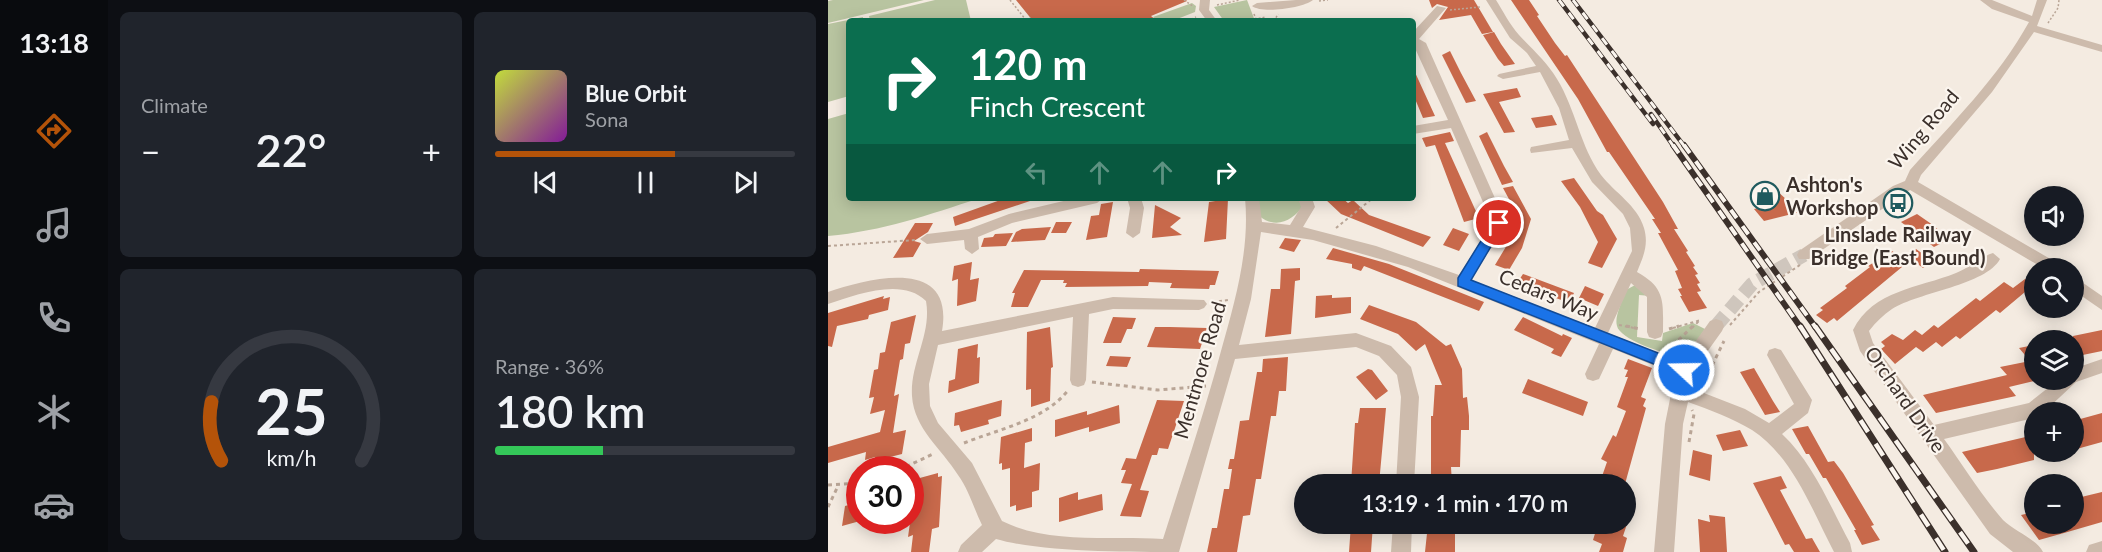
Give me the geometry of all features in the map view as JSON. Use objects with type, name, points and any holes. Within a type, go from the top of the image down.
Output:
[{"type":"street","points":[[1262,18],[1255,3],[1290,5],[1307,0]]},
{"type":"street","points":[[1985,0],[2033,25],[2102,49]]},
{"type":"street","name":"Wing Road","points":[[1804,255],[1898,189],[1911,184],[1915,173],[1995,79],[2033,25],[2042,0]]},
{"type":"street","points":[[1488,4],[1544,68],[1565,108],[1576,143],[1597,179],[1628,211],[1637,228],[1639,251],[1604,338],[1593,374]]},
{"type":"street","points":[[1416,37],[1441,8]]},
{"type":"street","points":[[1416,41],[1420,43],[1499,223],[1462,282]]},
{"type":"street","points":[[1503,76],[1544,68]]},
{"type":"street","points":[[1416,129],[1454,123]]},
{"type":"street","points":[[1536,150],[1576,143]]},
{"type":"street","points":[[1911,184],[2037,258]]},
{"type":"street","points":[[927,239],[972,241],[1009,219],[1084,201]]},
{"type":"street","points":[[1133,233],[1137,208],[1135,201]]},
{"type":"street","name":"Mentmore Road","points":[[1169,550],[1220,385],[1243,299],[1255,227],[1252,201]]},
{"type":"street","points":[[1294,231],[1308,207],[1306,201]]},
{"type":"street","name":"Cedars Way","points":[[1255,227],[1294,231],[1371,249],[1462,282],[1684,370]]},
{"type":"street","name":"Orchard Drive","points":[[1993,260],[1977,271],[1953,282],[1901,297],[1869,316],[1861,330],[1866,346],[1997,527],[2031,552]]},
{"type":"street","points":[[1629,275],[1651,286],[1655,295],[1655,332]]},
{"type":"street","points":[[828,298],[869,285],[894,282],[923,289],[933,299],[936,313],[920,396],[929,423],[970,476],[994,527],[1024,542],[1169,550]]},
{"type":"street","points":[[2084,290],[2102,304]]},
{"type":"street","points":[[931,340],[1113,303],[1199,304]]},
{"type":"street","points":[[1078,380],[1081,309]]},
{"type":"street","points":[[1664,552],[1674,424],[1690,390],[1684,370],[1696,357],[1715,326]]},
{"type":"street","points":[[1229,353],[1356,340],[1385,351],[1405,372],[1410,397],[1406,474]]},
{"type":"street","points":[[1769,433],[1802,408],[1803,400],[1775,355]]},
{"type":"street","points":[[2084,372],[2102,366]]},
{"type":"street","points":[[1690,390],[1769,433],[1803,476],[1843,550]]},
{"type":"street","points":[[1930,434],[2034,410],[2057,390]]},
{"type":"street","points":[[968,552],[994,527]]},
{"type":"street","points":[[1401,552],[1402,534]]},
{"type":"street","points":[[2096,552],[2102,551]]},
{"type":"path","points":[[1010,0],[1027,18]]},
{"type":"path","points":[[1202,8],[1240,0]]},
{"type":"path","points":[[1441,8],[1456,11],[1488,4]]},
{"type":"path","points":[[1324,239],[1369,201]]},
{"type":"path","points":[[828,246],[927,239]]},
{"type":"path","points":[[1199,304],[1243,299]]},
{"type":"path","points":[[1658,360],[1715,326]]},
{"type":"path","points":[[1690,390],[1707,376],[1715,326]]},
{"type":"path","points":[[924,459],[1045,411],[1060,401],[1078,380],[1148,389],[1220,385]]},
{"type":"path","points":[[828,485],[846,485]]},
{"type":"path","points":[[828,507],[838,486]]},
{"type":"green space","points":[[833,0],[924,0],[828,23],[828,1]]},
{"type":"green space","points":[[935,0],[966,0],[970,18],[869,18],[869,16]]},
{"type":"green space","points":[[1247,0],[1254,18],[1222,18],[1214,7]]},
{"type":"green space","points":[[1192,3],[1196,6],[1195,12],[1180,18],[1153,17]]},
{"type":"green space","points":[[846,20],[846,97],[828,102],[828,24]]},
{"type":"green space","points":[[846,114],[846,201],[971,201],[887,226],[828,236],[828,119]]},
{"type":"green space","points":[[1258,201],[1302,201],[1304,205],[1290,219],[1278,223],[1259,216]]},
{"type":"green space","points":[[1637,284],[1651,296],[1639,295],[1637,337],[1662,341],[1663,333],[1693,323],[1705,329],[1687,352],[1678,355],[1658,351],[1636,342],[1620,331],[1616,322],[1619,308],[1626,290]]},
{"type":"building","points":[[1016,0],[1187,1],[1151,16],[1153,18],[1031,18]]},
{"type":"building","points":[[1429,0],[1474,0],[1493,32],[1482,34],[1471,15],[1439,20],[1448,7],[1437,4],[1432,8]]},
{"type":"building","points":[[1511,0],[1529,0],[1539,15],[1537,16],[1565,56],[1567,55],[1663,202],[1678,229],[1674,229],[1695,266],[1693,267],[1698,274],[1695,275],[1700,283],[1697,284],[1701,291],[1697,292],[1707,308],[1689,312],[1678,289],[1682,288],[1675,271],[1678,270],[1658,233],[1661,233],[1652,219],[1655,219],[1607,152],[1578,99]]},
{"type":"building","points":[[1494,32],[1515,64],[1504,66],[1498,59],[1483,35]]},
{"type":"building","points":[[1450,51],[1476,101],[1466,103],[1442,55]]},
{"type":"building","points":[[1416,75],[1435,116],[1423,118],[1416,101]]},
{"type":"building","points":[[1517,88],[1521,97],[1499,102],[1515,132],[1504,133],[1483,94]]},
{"type":"building","points":[[1552,115],[1557,125],[1536,128],[1531,118]]},
{"type":"building","points":[[1450,132],[1454,141],[1445,143],[1479,218],[1464,222],[1435,145],[1426,147],[1422,138]]},
{"type":"building","points":[[1487,132],[1513,182],[1502,185],[1479,136]]},
{"type":"building","points":[[1574,178],[1597,211],[1603,215],[1617,239],[1602,268],[1588,263],[1598,242],[1580,207],[1561,181]]},
{"type":"building","points":[[1513,186],[1531,219],[1522,248],[1509,270],[1495,265],[1507,245],[1517,214],[1503,188]]},
{"type":"building","points":[[1776,190],[1800,212],[1764,221],[1754,209],[1775,204],[1765,194]]},
{"type":"building","points":[[998,201],[1030,201],[955,226],[953,217]]},
{"type":"building","points":[[1228,201],[1226,239],[1204,242],[1209,202]]},
{"type":"building","points":[[1327,201],[1348,203],[1354,201],[1369,215],[1431,237],[1423,247],[1341,214]]},
{"type":"building","points":[[1113,202],[1107,237],[1086,240],[1091,216],[1099,215],[1101,204]]},
{"type":"building","points":[[1155,205],[1181,218],[1170,227],[1182,235],[1152,238]]},
{"type":"building","points":[[1917,214],[1950,239],[1934,247],[1901,222]]},
{"type":"building","points":[[1056,222],[1072,222],[1066,233],[1051,233]]},
{"type":"building","points":[[915,223],[933,223],[928,232],[914,241],[921,243],[913,257],[893,258]]},
{"type":"building","points":[[1051,227],[1045,240],[1011,242],[1016,232],[1022,229]]},
{"type":"building","points":[[1453,228],[1469,234],[1459,251],[1443,245]]},
{"type":"building","points":[[1013,233],[1006,246],[981,247],[984,238],[993,237],[995,234]]},
{"type":"building","points":[[1285,238],[1301,240],[1294,252],[1279,248]]},
{"type":"building","points":[[1333,248],[1389,264],[1484,302],[1479,311],[1364,266],[1361,271],[1352,268],[1352,264],[1326,259]]},
{"type":"building","points":[[1916,249],[1933,261],[1923,268],[1907,256]]},
{"type":"building","points":[[1892,251],[1908,262],[1837,321],[1834,318],[1827,323],[1816,315],[1823,310],[1820,308],[1847,288],[1845,286],[1870,267],[1868,266]]},
{"type":"building","points":[[972,262],[970,280],[979,278],[976,301],[957,306],[958,279],[952,281],[954,266]]},
{"type":"building","points":[[1300,268],[1300,280],[1295,281],[1291,334],[1265,337],[1271,289],[1280,289],[1281,269]]},
{"type":"building","points":[[1140,269],[1219,271],[1215,285],[1210,285],[1209,289],[1170,288],[1172,283],[1149,282],[1148,286],[1065,287],[1067,283],[1063,283],[1064,280],[1041,280],[1028,307],[1011,307],[1015,293],[1012,293],[1024,270],[1139,272]]},
{"type":"building","points":[[1523,274],[1574,293],[1569,303],[1517,283]]},
{"type":"building","points":[[2024,280],[2024,293],[2000,313],[1996,310],[1960,339],[1956,336],[1942,347],[1936,342],[1923,352],[1916,347],[1895,364],[1881,349],[1885,346],[1881,342],[1892,334],[1903,340],[1915,330],[1922,335],[1934,325],[1938,328],[1976,298],[1980,301],[2004,282],[2013,288]]},
{"type":"building","points":[[1585,286],[1604,294],[1598,306],[1579,298]]},
{"type":"building","points":[[1332,295],[1332,298],[1351,297],[1351,313],[1315,318],[1316,296]]},
{"type":"building","points":[[884,296],[883,299],[890,297],[888,310],[869,315],[868,319],[837,326],[832,347],[828,346],[828,313]]},
{"type":"building","points":[[1369,305],[1416,322],[1446,346],[1451,344],[1462,369],[1463,398],[1467,397],[1469,416],[1469,430],[1461,430],[1460,467],[1451,467],[1451,474],[1431,474],[1431,416],[1433,416],[1435,385],[1442,385],[1425,344],[1416,351],[1398,334],[1360,319]]},
{"type":"building","points":[[916,315],[910,343],[905,344],[903,359],[900,360],[894,396],[899,394],[893,433],[906,430],[902,454],[866,456],[866,452],[828,463],[828,447],[880,432],[885,410],[870,414],[874,397],[869,398],[874,370],[878,369],[880,353],[885,352],[891,322]]},
{"type":"building","points":[[1113,317],[1136,318],[1132,329],[1127,329],[1121,343],[1103,343]]},
{"type":"building","points":[[1523,317],[1562,336],[1563,334],[1572,338],[1561,357],[1551,353],[1554,349],[1514,330]]},
{"type":"building","points":[[1050,327],[1053,367],[1051,368],[1050,401],[1031,407],[1031,389],[1026,390],[1027,332]]},
{"type":"building","points":[[1155,327],[1207,328],[1200,349],[1147,347]]},
{"type":"building","points":[[2102,330],[2102,351],[2084,355],[2084,334]]},
{"type":"building","points":[[978,344],[979,383],[948,393],[949,381],[955,379],[958,349]]},
{"type":"building","points":[[1110,356],[1131,357],[1127,367],[1106,366]]},
{"type":"building","points":[[1288,357],[1286,391],[1279,391],[1276,416],[1271,416],[1261,479],[1256,479],[1250,515],[1243,516],[1237,552],[1207,552],[1212,528],[1217,528],[1224,489],[1229,489],[1232,469],[1228,469],[1230,459],[1234,459],[1240,421],[1249,420],[1257,372],[1262,372],[1263,359]]},
{"type":"building","points":[[1628,359],[1652,368],[1641,397],[1646,399],[1643,406],[1646,408],[1628,474],[1603,474],[1607,462],[1601,459],[1613,435],[1616,437],[1626,411],[1617,407],[1628,377],[1625,377],[1628,370],[1624,369]]},
{"type":"building","points":[[2024,362],[2024,383],[2009,387],[2016,396],[1936,413],[1923,395],[2007,375],[2000,367]]},
{"type":"building","points":[[1754,368],[1780,412],[1765,415],[1740,372]]},
{"type":"building","points":[[1368,369],[1372,370],[1388,391],[1376,400],[1356,377]]},
{"type":"building","points":[[1528,379],[1588,402],[1583,416],[1522,393]]},
{"type":"building","points":[[1002,400],[1001,416],[988,420],[989,424],[961,432],[959,425],[954,426],[955,413]]},
{"type":"building","points":[[1157,400],[1184,401],[1168,449],[1159,448],[1157,455],[1152,455],[1140,490],[1149,491],[1141,517],[1120,516],[1132,484],[1121,483],[1126,470],[1121,470],[1126,458],[1136,459]]},
{"type":"building","points":[[1119,405],[1120,423],[1089,432],[1089,427],[1055,437],[1055,420],[1087,411],[1087,415]]},
{"type":"building","points":[[1360,408],[1386,408],[1380,474],[1352,474],[1355,423],[1358,423]]},
{"type":"building","points":[[2102,413],[2102,442],[2084,447],[2084,418]]},
{"type":"building","points":[[1808,426],[1828,462],[1834,461],[1843,473],[1874,525],[1871,526],[1880,540],[1862,545],[1854,530],[1856,530],[1826,478],[1823,478],[1809,454],[1806,454],[1792,429]]},
{"type":"building","points":[[1032,428],[1032,441],[1025,443],[1024,468],[1040,463],[1039,490],[1032,492],[1032,507],[1016,511],[1016,505],[1010,507],[1010,468],[1002,470],[1002,463],[999,464],[1001,437]]},
{"type":"building","points":[[1740,430],[1748,446],[1723,451],[1716,435]]},
{"type":"building","points":[[2024,437],[2026,462],[1977,473],[1962,452]]},
{"type":"building","points":[[1693,450],[1712,455],[1710,481],[1689,475]]},
{"type":"building","points":[[938,473],[938,477],[942,476],[939,527],[932,529],[929,552],[911,552],[913,535],[908,537],[908,534],[924,534],[924,477]]},
{"type":"building","points":[[1781,476],[1787,488],[1780,490],[1806,539],[1812,538],[1820,552],[1794,552],[1789,544],[1785,545],[1753,483]]},
{"type":"building","points":[[1078,492],[1078,500],[1102,494],[1103,510],[1059,522],[1059,498]]},
{"type":"building","points":[[2102,492],[2102,522],[2084,527],[2084,496]]},
{"type":"building","points":[[845,506],[846,525],[842,526]]},
{"type":"building","points":[[1709,515],[1725,517],[1727,552],[1700,552],[1698,519],[1710,522]]},
{"type":"building","points":[[1350,534],[1372,534],[1371,552],[1349,552]]},
{"type":"building","points":[[1427,534],[1455,534],[1455,552],[1425,552]]},
{"type":"building","points":[[1595,534],[1624,534],[1627,538],[1623,552],[1599,552],[1602,544],[1593,540]]},
{"type":"building","points":[[2035,534],[2060,534],[2039,540]]},
{"type":"tunnel","points":[[1716,326],[1752,284],[1804,255]]},
{"type":"railway","points":[[1559,0],[1653,124]]},
{"type":"railway","points":[[1573,0],[1685,147]]},
{"type":"railway","points":[[1651,114],[1674,147]]},
{"type":"railway","points":[[1673,145],[1801,328]]},
{"type":"railway","points":[[1684,145],[1816,328]]},
{"type":"railway","points":[[1800,326],[1945,552]]},
{"type":"railway","points":[[1815,326],[1974,552]]},
{"type":"place","name":"Ashton's Workshop","points":[[1765,196]]},
{"type":"place","name":"Linslade Railway Bridge (East Bound)","points":[[1898,203]]},
{"type":"route","points":[[1499,223],[1462,282],[1684,370]]}]
